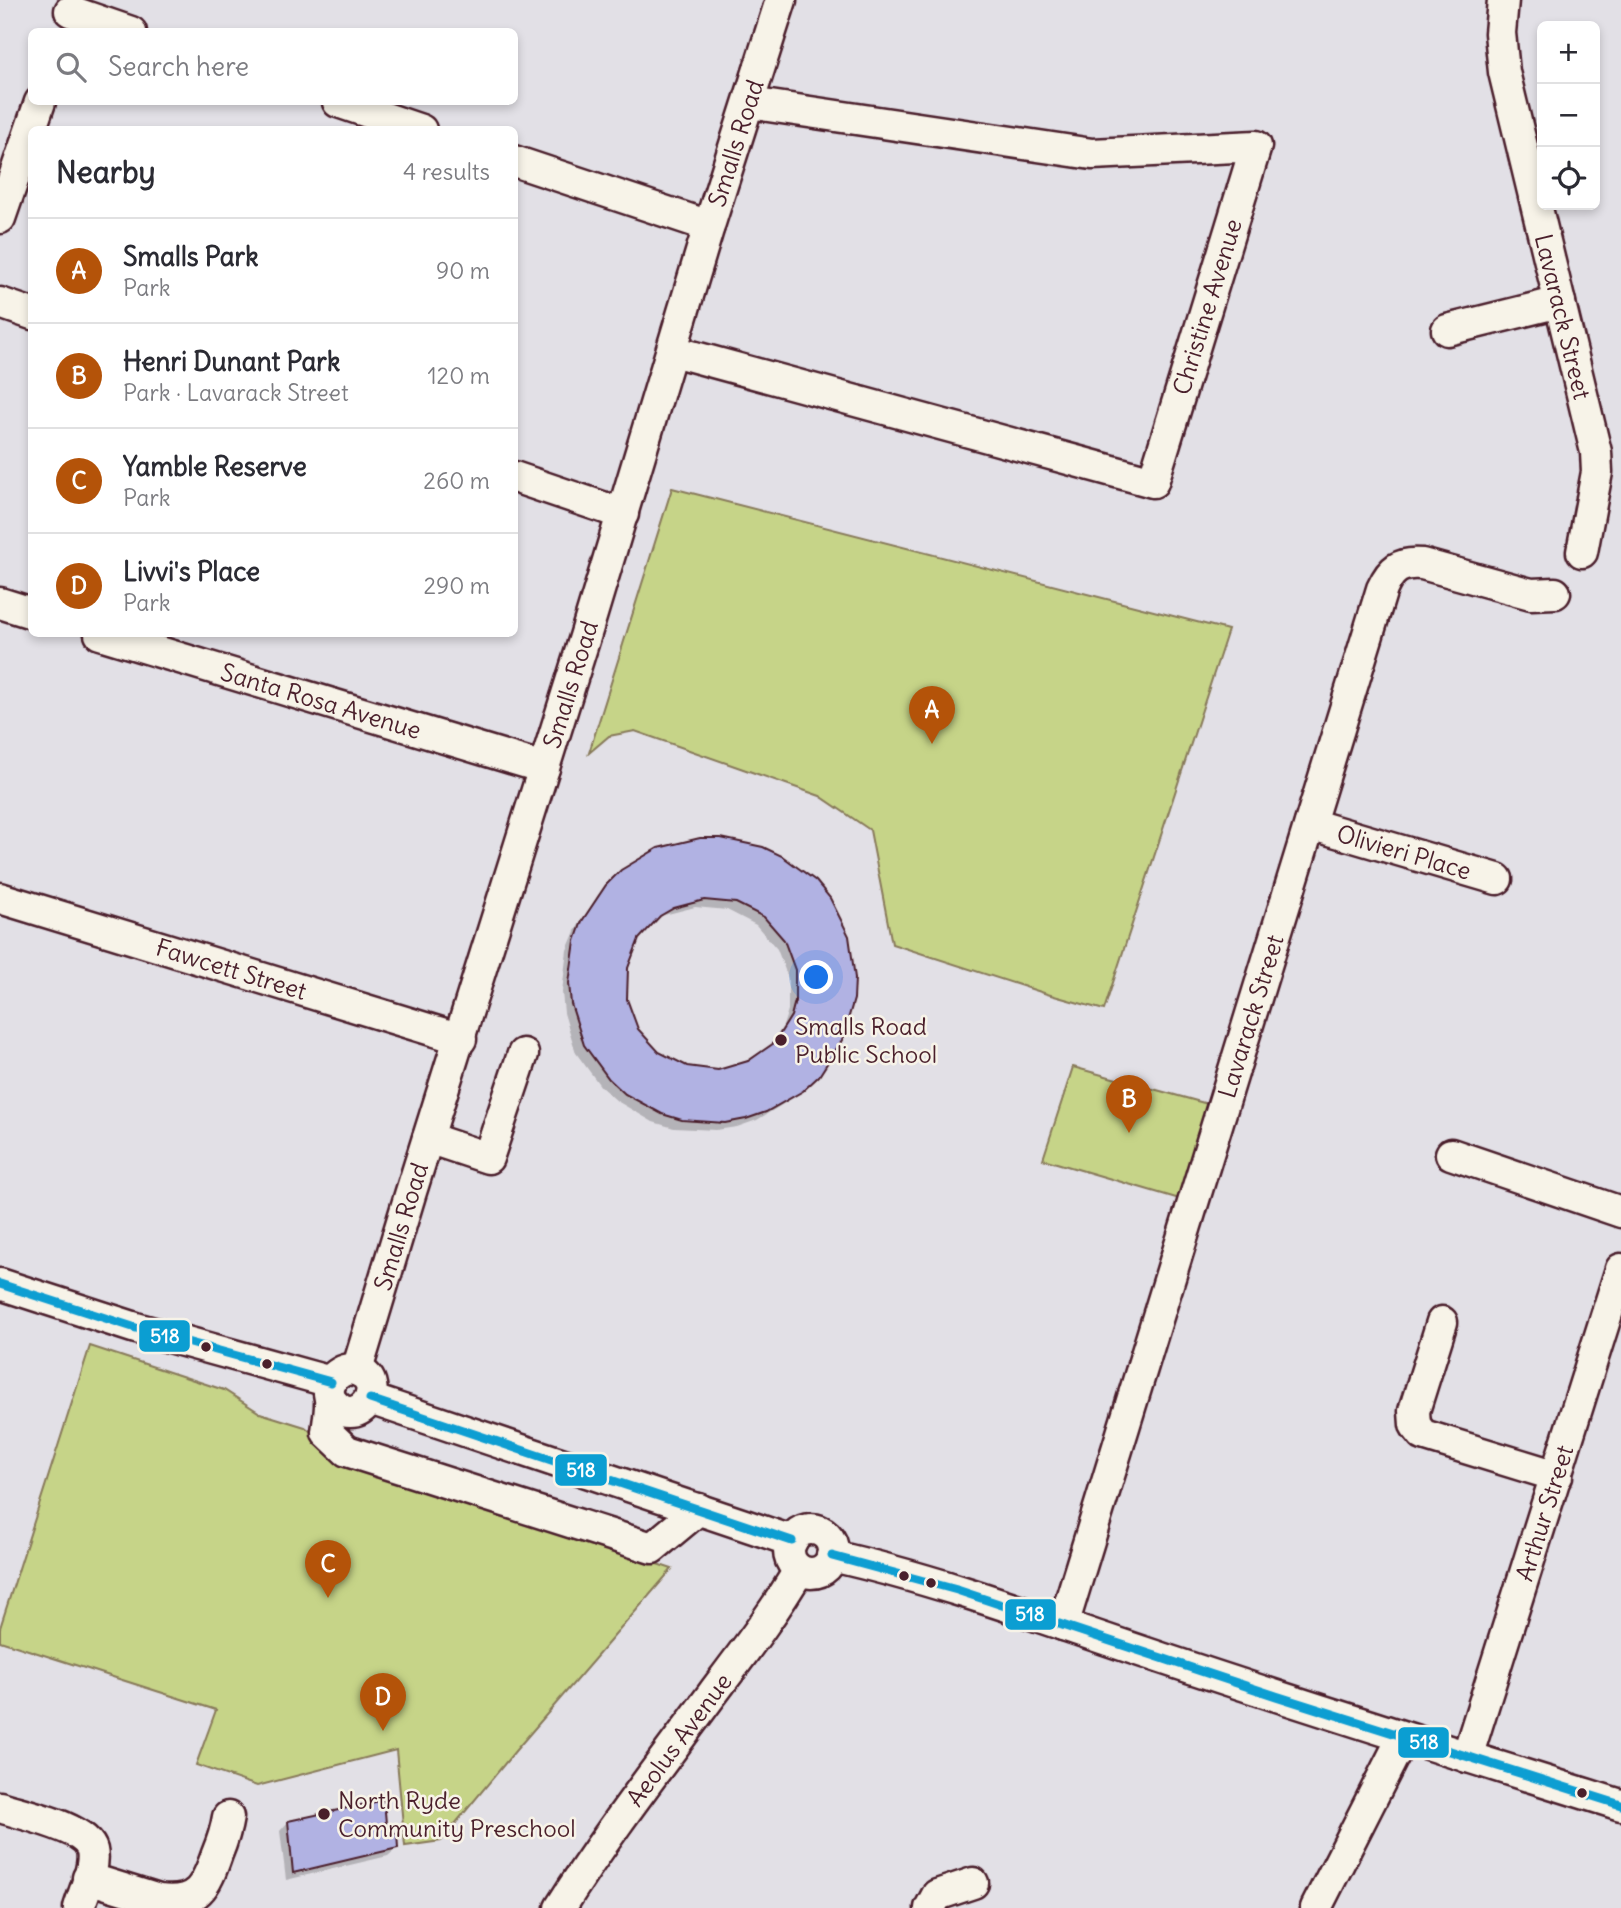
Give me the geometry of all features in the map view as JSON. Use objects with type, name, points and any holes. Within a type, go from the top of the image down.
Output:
[{"type":"street","name":"Smalls Road","points":[[699,1509],[652,1548],[347,1451],[327,1432],[340,1384],[461,1039],[709,226],[781,0]]},
{"type":"street","name":"Lavarack Street","points":[[1503,0],[1500,33],[1504,72],[1596,452],[1597,472],[1582,552]]},
{"type":"street","points":[[67,14],[117,28]]},
{"type":"street","name":"Christine Avenue","points":[[673,351],[1153,482],[1256,146],[1092,154],[749,103]]},
{"type":"street","points":[[32,126],[39,105]]},
{"type":"street","points":[[347,105],[409,126]]},
{"type":"street","points":[[0,218],[28,137]]},
{"type":"street","points":[[518,162],[709,226]]},
{"type":"street","points":[[1447,330],[1560,302]]},
{"type":"street","points":[[0,303],[28,313]]},
{"type":"street","points":[[518,478],[623,514]]},
{"type":"street","name":"Lavarack Street","points":[[1063,1625],[1388,576],[1397,566],[1408,563],[1422,564],[1531,594],[1555,593]]},
{"type":"street","points":[[0,603],[28,612]]},
{"type":"street","name":"Santa Rosa Avenue","points":[[110,637],[544,768]]},
{"type":"street","name":"Olivieri Place","points":[[1310,824],[1497,879]]},
{"type":"street","name":"Fawcett Street","points":[[0,898],[461,1039]]},
{"type":"street","points":[[428,1138],[488,1158],[523,1054]]},
{"type":"street","points":[[1451,1154],[1621,1212]]},
{"type":"street","points":[[0,1284],[136,1328],[340,1384],[368,1379],[371,1385],[370,1399],[792,1541]]},
{"type":"street","name":"Arthur Street","points":[[1467,1757],[1619,1285]]},
{"type":"street","points":[[1442,1322],[1414,1411],[1415,1425],[1423,1435],[1557,1476]]},
{"type":"street","points":[[803,1531],[818,1531],[830,1541],[832,1556],[827,1565],[819,1571],[809,1573],[799,1570],[789,1557],[792,1541],[803,1531]]},
{"type":"street","points":[[832,1556],[902,1574],[1621,1805]]},
{"type":"street","name":"Aeolus Avenue","points":[[561,1908],[626,1811],[777,1608],[799,1570]]},
{"type":"street","points":[[1316,1908],[1403,1737]]},
{"type":"street","points":[[0,1807],[73,1831],[85,1838],[92,1851],[92,1865],[79,1908]]},
{"type":"street","points":[[88,1878],[169,1902],[190,1897],[200,1892],[208,1881],[228,1816]]},
{"type":"street","points":[[930,1908],[937,1895],[973,1883]]},
{"type":"green space","points":[[672,488],[1228,630],[1104,1010],[892,944],[870,830],[820,796],[635,731],[609,736],[589,753]]},
{"type":"green space","points":[[1073,1067],[1215,1106],[1183,1200],[1043,1159]]},
{"type":"green space","points":[[90,1346],[224,1390],[260,1413],[305,1427],[346,1460],[672,1569],[441,1841],[405,1846],[396,1750],[257,1786],[196,1765],[216,1710],[0,1641],[0,1628]]},
{"type":"building","points":[[700,838],[721,838],[763,847],[782,856],[816,881],[830,898],[849,936],[855,978],[854,999],[842,1040],[819,1076],[803,1091],[766,1112],[725,1123],[682,1120],[662,1114],[625,1094],[609,1079],[584,1045],[571,1004],[569,983],[575,941],[582,921],[606,885],[621,870],[658,848]],"holes":[[[704,900],[736,903],[764,917],[784,940],[795,970],[795,1001],[791,1016],[774,1043],[748,1061],[718,1070],[687,1066],[659,1052],[638,1029],[627,999],[628,968],[639,939],[660,916],[674,908]]]},
{"type":"building","points":[[384,1800],[387,1835],[397,1833],[398,1848],[293,1873],[288,1821]]},
{"type":"transit line","name":"518","points":[[0,1284],[136,1328],[331,1382]]},
{"type":"transit line","name":"518","points":[[370,1399],[792,1541]]},
{"type":"transit line","name":"518","points":[[832,1556],[957,1590],[1276,1696],[1621,1805]]},
{"type":"place","name":"Smalls Park","points":[[932,744]]},
{"type":"place","name":"Smalls Road Public School","points":[[781,1040]]},
{"type":"place","name":"Henri Dunant Park","points":[[1129,1133]]},
{"type":"place","name":"Yamble Reserve","points":[[328,1598]]},
{"type":"place","name":"Livvi's Place","points":[[383,1731]]},
{"type":"place","name":"North Ryde Community Preschool","points":[[324,1814]]}]
